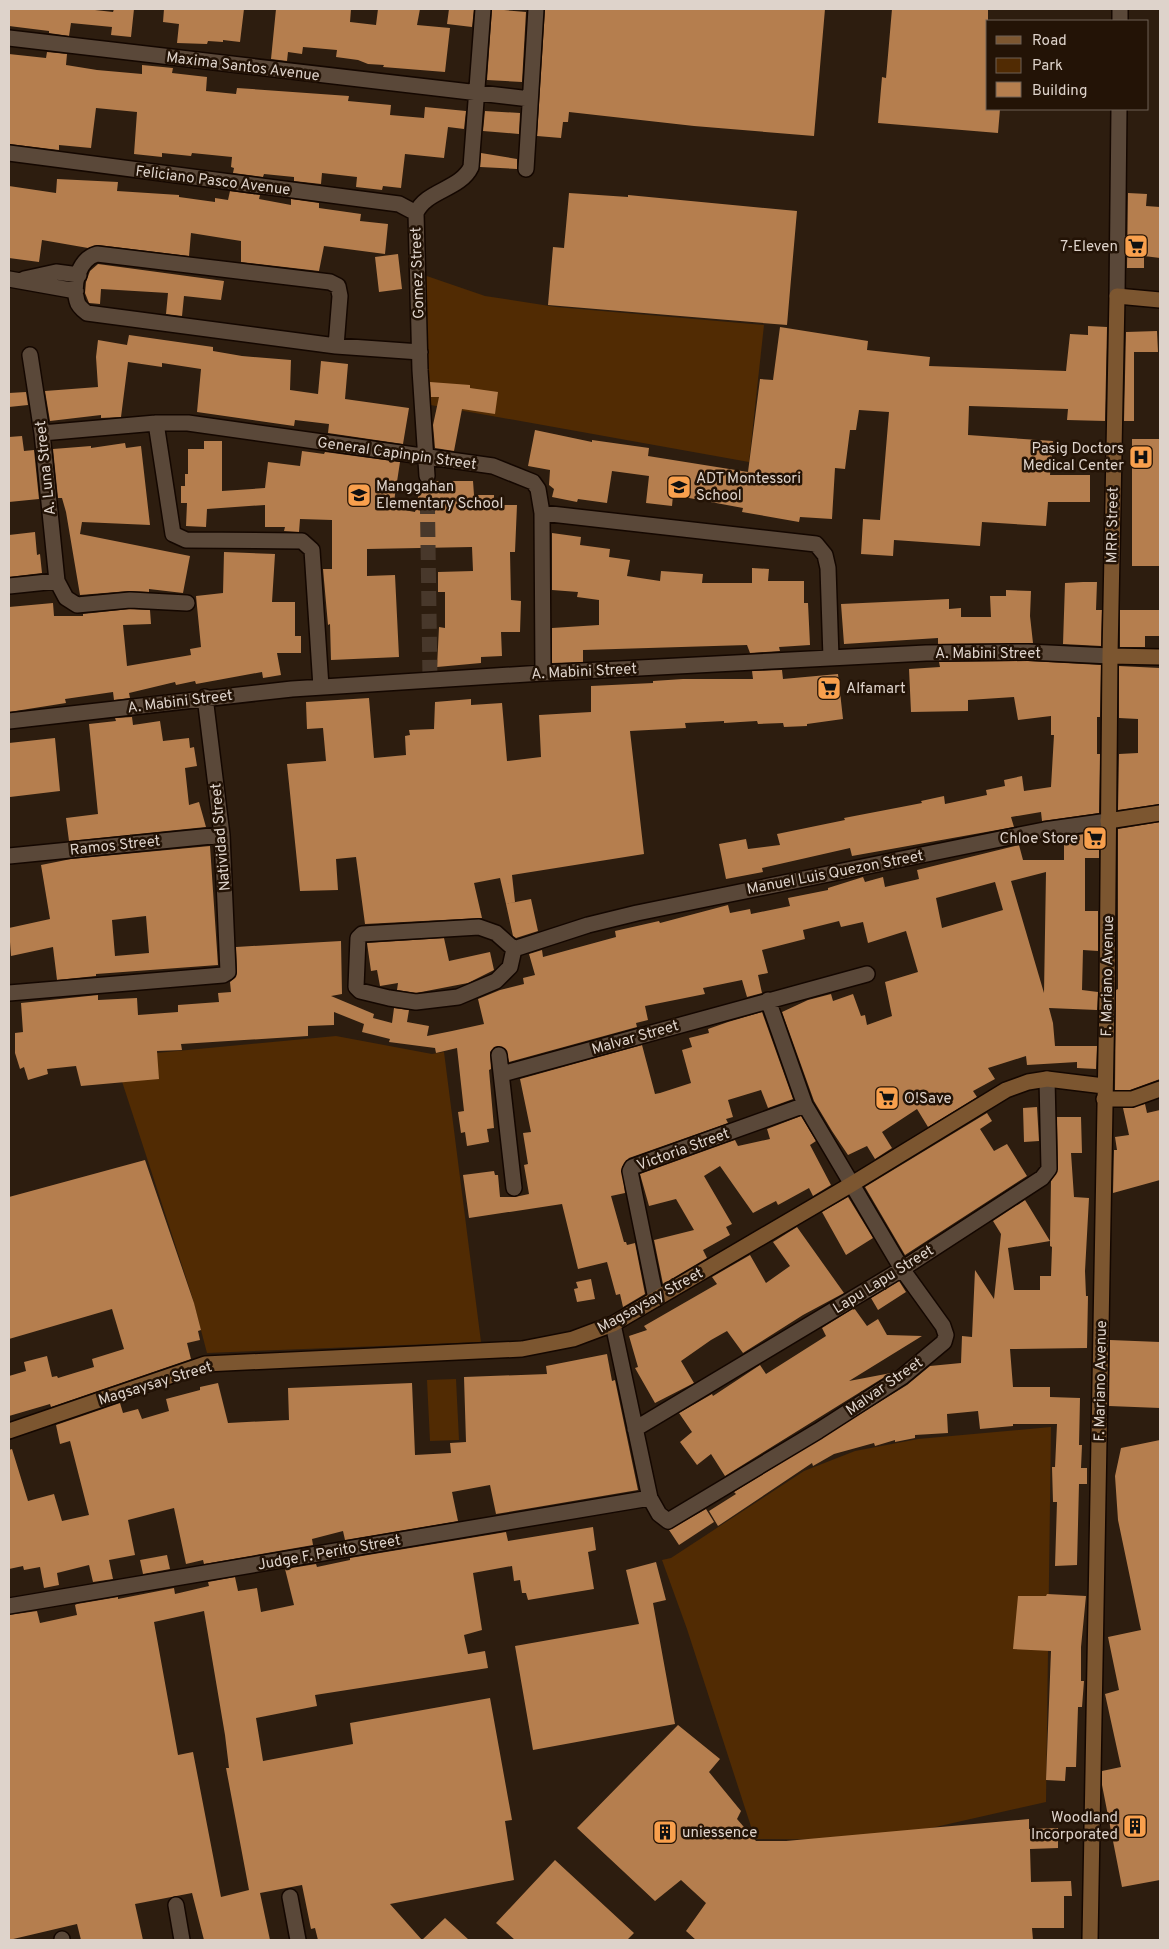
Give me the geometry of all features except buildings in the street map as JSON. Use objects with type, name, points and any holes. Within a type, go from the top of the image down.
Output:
[{"type":"street","name":"Gomez Street","points":[[427,476],[420,352],[416,213],[423,203],[466,176],[471,167],[483,9]]},
{"type":"street","points":[[526,169],[536,9]]},
{"type":"street","name":"Maxima Santos Avenue","points":[[9,38],[530,100]]},
{"type":"street","name":"MRR Street","points":[[1108,821],[1119,110]]},
{"type":"street","name":"Feliciano Pasco Avenue","points":[[9,153],[399,204],[416,213]]},
{"type":"street","points":[[336,346],[340,296],[338,286],[330,282],[97,254],[89,256],[83,261],[76,291],[77,303],[87,314],[336,346],[420,352]]},
{"type":"street","points":[[13,279],[56,272],[79,275]]},
{"type":"street","points":[[13,279],[76,291]]},
{"type":"street","points":[[1117,296],[1160,300]]},
{"type":"street","name":"A. Luna Street","points":[[30,354],[42,433],[57,581]]},
{"type":"street","points":[[156,423],[173,534],[186,540],[302,541],[312,550],[321,687]]},
{"type":"street","name":"General Capinpin Street","points":[[42,433],[156,423],[188,423],[493,466],[533,482],[538,489],[542,513]]},
{"type":"street","points":[[543,674],[542,513],[816,544],[825,554],[828,568],[831,658]]},
{"type":"street","points":[[9,586],[57,581],[66,598],[77,605],[130,600],[188,603]]},
{"type":"street","name":"A. Mabini Street","points":[[9,721],[205,697],[321,687],[543,674],[926,653],[1028,652],[1160,657]]},
{"type":"street","name":"Natividad Street","points":[[9,992],[224,975],[228,972],[222,835],[205,697]]},
{"type":"street","name":"Manuel Luis Quezon Street","points":[[514,948],[636,913],[1044,830],[1160,813]]},
{"type":"street","name":"F. Mariano Avenue","points":[[1090,1940],[1108,821]]},
{"type":"street","name":"Ramos Street","points":[[9,856],[222,835]]},
{"type":"street","points":[[479,927],[496,933],[514,948],[510,968],[496,981],[458,998],[416,1002],[360,991],[356,987],[358,938],[362,934],[479,927]]},
{"type":"street","name":"Malvar Street","points":[[502,1074],[866,974]]},
{"type":"street","name":"Malvar Street","points":[[613,1324],[650,1498],[664,1519],[673,1518],[818,1432],[902,1377],[944,1342],[946,1335],[943,1326],[902,1268],[805,1105],[768,1000]]},
{"type":"street","points":[[500,1054],[514,1188]]},
{"type":"street","name":"Magsaysay Street","points":[[9,1431],[205,1364],[522,1350],[573,1339],[613,1324],[852,1184],[1006,1090],[1028,1082],[1047,1079],[1132,1099],[1160,1089]]},
{"type":"street","name":"Lapu Lapu Street","points":[[635,1429],[902,1268],[1042,1178],[1049,1169],[1047,1079]]},
{"type":"street","name":"Victoria Street","points":[[656,1299],[630,1171],[632,1167],[805,1105]]},
{"type":"street","name":"Judge F. Perito Street","points":[[9,1606],[650,1498]]},
{"type":"street","points":[[290,1897],[298,1940]]},
{"type":"street","points":[[176,1905],[182,1940]]},
{"type":"green space","points":[[418,273],[485,296],[556,307],[764,325],[749,462],[425,404]]},
{"type":"green space","points":[[336,1036],[432,1054],[444,1052],[481,1342],[207,1353],[192,1296],[114,1057]]},
{"type":"green space","points":[[456,1379],[459,1440],[430,1441],[427,1380]]},
{"type":"green space","points":[[1051,1427],[1046,1802],[878,1840],[755,1839],[687,1629],[662,1560],[671,1558],[804,1471],[855,1451],[918,1439]]},
{"type":"tunnel","points":[[427,476],[430,680]]},
{"type":"place","name":"7-Eleven","points":[[1136,246]]},
{"type":"place","name":"Pasig Doctors Medical Center","points":[[1141,457]]},
{"type":"place","name":"ADT Montessori School","points":[[679,487]]},
{"type":"place","name":"Manggahan Elementary School","points":[[359,495]]},
{"type":"place","name":"Alfamart","points":[[829,688]]},
{"type":"place","name":"Chloe Store","points":[[1095,838]]},
{"type":"place","name":"O!Save","points":[[887,1098]]},
{"type":"place","name":"Woodland Incorporated","points":[[1135,1826]]},
{"type":"place","name":"uniessence","points":[[665,1832]]}]
